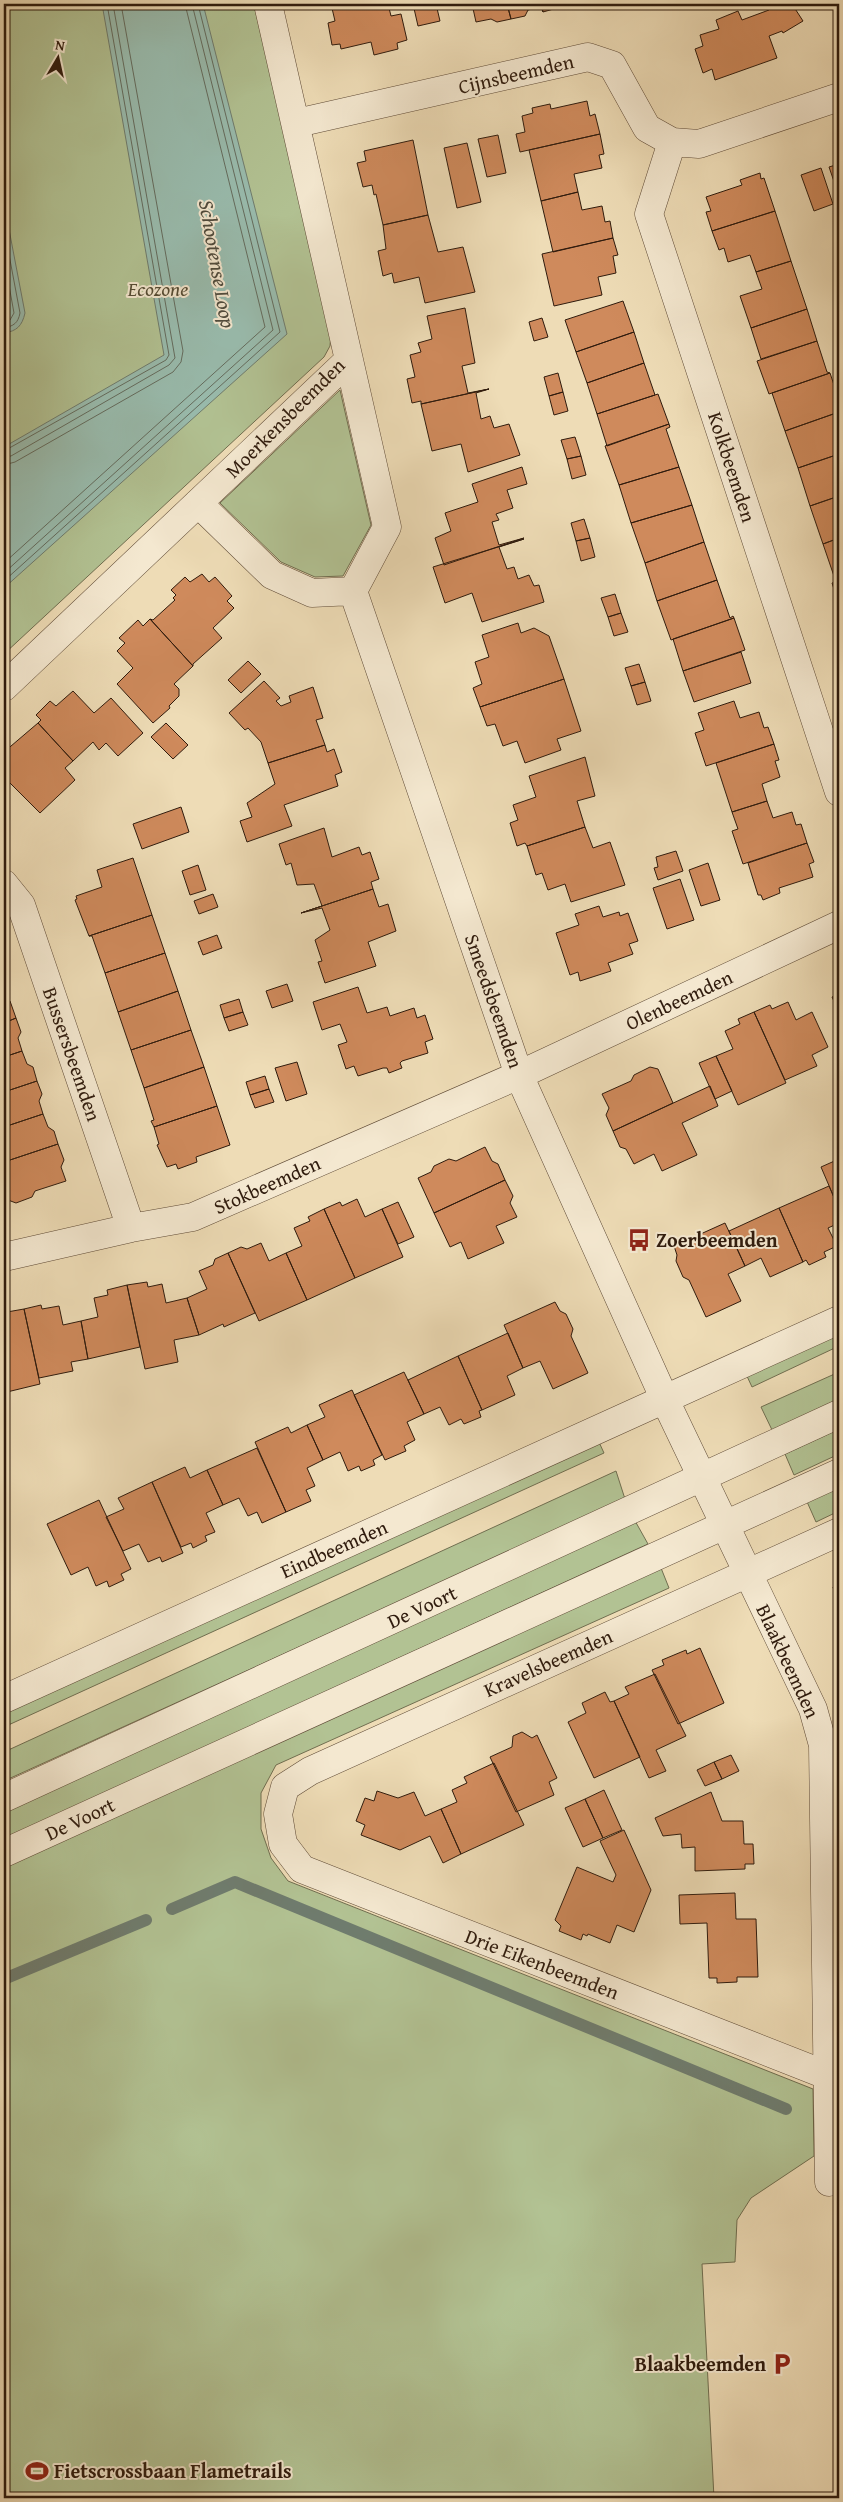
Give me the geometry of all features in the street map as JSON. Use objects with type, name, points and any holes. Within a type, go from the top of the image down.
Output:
[{"type":"street","name":"Moerkensbeemden","points":[[4,687],[349,360],[297,123],[268,4]]},
{"type":"street","name":"Cijnsbeemden","points":[[297,123],[588,57],[612,65],[647,128],[672,142],[699,144],[839,97]]},
{"type":"street","name":"Kolkbeemden","points":[[672,142],[649,214],[839,792]]},
{"type":"street","points":[[198,503],[272,575],[312,592],[353,591],[387,527],[349,360]]},
{"type":"street","name":"Smeedsbeemden","points":[[353,591],[519,1075],[665,1400]]},
{"type":"street","name":"Bussersbeemden","points":[[4,884],[21,905],[131,1228]]},
{"type":"street","name":"Olenbeemden","points":[[519,1075],[839,925]]},
{"type":"street","name":"Stokbeemden","points":[[4,1257],[131,1228],[193,1217],[519,1075]]},
{"type":"street","points":[[665,1400],[839,1320]]},
{"type":"street","name":"Blaakbeemden","points":[[665,1400],[813,1709],[823,1745],[833,2078],[828,2182]]},
{"type":"street","name":"Eindbeemden","points":[[4,1699],[665,1400]]},
{"type":"street","name":"De Voort","points":[[4,1798],[839,1414]]},
{"type":"street","name":"De Voort","points":[[4,1853],[839,1473]]},
{"type":"street","name":"Kravelsbeemden","points":[[278,1814],[285,1787],[310,1771],[839,1532]]},
{"type":"street","name":"Drie Eikenbeemden","points":[[278,1814],[283,1844],[302,1869],[833,2078]]},
{"type":"green space","name":"Ecozone","points":[[4,4],[254,4],[331,333],[330,346],[324,357],[4,654]]},
{"type":"green space","points":[[340,390],[371,525],[343,576],[315,577],[281,562],[220,503]]},
{"type":"green space","points":[[839,1331],[839,1346],[752,1387],[746,1374]]},
{"type":"green space","points":[[839,1372],[839,1402],[773,1432],[761,1407]]},
{"type":"green space","points":[[839,1429],[839,1454],[794,1475],[785,1454]]},
{"type":"green space","points":[[598,1440],[604,1453],[4,1727],[4,1709]]},
{"type":"green space","points":[[616,1471],[625,1499],[4,1781],[4,1752]]},
{"type":"green space","points":[[839,1479],[839,1511],[816,1522],[804,1495]]},
{"type":"green space","points":[[634,1519],[648,1544],[4,1839],[4,1806]]},
{"type":"green space","points":[[659,1563],[669,1588],[276,1765],[261,1793],[261,1829],[271,1858],[288,1881],[813,2089],[814,2156],[751,2198],[737,2220],[735,2262],[702,2264],[714,2498],[4,2498],[4,1861]]},
{"type":"water","name":"Schootense Loop","points":[[102,4],[203,4],[287,334],[4,588],[4,447],[164,355]]},
{"type":"water","points":[[4,203],[25,313],[18,327],[4,333]]},
{"type":"building","points":[[331,4],[388,4],[391,16],[401,14],[407,40],[397,43],[398,49],[374,55],[371,42],[341,49],[340,44],[332,45],[328,23],[335,21]]},
{"type":"building","points":[[413,4],[436,4],[440,21],[418,26]]},
{"type":"building","points":[[472,4],[507,4],[511,19],[497,22],[491,19],[476,22]]},
{"type":"building","points":[[507,4],[541,4],[543,12],[541,7],[528,10],[525,16],[511,19]]},
{"type":"building","points":[[541,4],[560,4],[557,8],[543,12]]},
{"type":"building","points":[[765,4],[792,4],[803,21],[783,33],[782,31],[769,36],[777,58],[715,80],[712,69],[703,73],[695,49],[703,46],[700,35],[719,29],[716,20],[738,11],[742,20],[769,10]]},
{"type":"building","points":[[587,101],[590,116],[595,114],[600,134],[520,152],[516,134],[525,132],[522,116],[533,113],[532,108],[550,104],[551,109]]},
{"type":"building","points":[[600,134],[604,154],[599,155],[602,168],[574,174],[578,192],[541,201],[529,150]]},
{"type":"building","points":[[498,135],[506,173],[487,177],[478,139]]},
{"type":"building","points":[[413,140],[428,215],[383,225],[376,194],[374,195],[372,185],[363,187],[357,163],[366,161],[364,151]]},
{"type":"building","points":[[467,143],[481,202],[457,208],[444,148]]},
{"type":"building","points":[[839,164],[839,196],[829,167]]},
{"type":"building","points":[[821,168],[833,204],[814,211],[801,175]]},
{"type":"building","points":[[760,173],[761,179],[764,178],[775,211],[712,231],[706,212],[711,211],[706,197],[742,185],[740,180]]},
{"type":"building","points":[[578,192],[582,210],[602,206],[605,222],[610,221],[613,238],[553,252],[541,201]]},
{"type":"building","points":[[775,211],[791,261],[756,272],[750,255],[728,262],[724,248],[719,250],[712,231]]},
{"type":"building","points":[[428,215],[438,252],[463,247],[475,292],[425,303],[419,277],[394,283],[392,273],[383,276],[378,251],[386,249],[383,225]]},
{"type":"building","points":[[613,238],[618,255],[613,256],[616,273],[598,277],[602,295],[554,306],[542,254]]},
{"type":"building","points":[[791,261],[807,309],[751,328],[740,296],[762,289],[756,272]]},
{"type":"building","points":[[623,301],[634,332],[576,352],[565,320]]},
{"type":"building","points":[[465,308],[475,363],[462,366],[468,393],[489,389],[421,404],[421,401],[412,403],[407,379],[415,377],[410,355],[421,352],[418,343],[432,339],[427,316]]},
{"type":"building","points":[[807,309],[817,341],[761,359],[751,328]]},
{"type":"building","points":[[542,318],[548,337],[534,341],[529,322]]},
{"type":"building","points":[[634,332],[644,363],[587,383],[576,352]]},
{"type":"building","points":[[817,341],[827,372],[830,373],[769,394],[757,361]]},
{"type":"building","points":[[644,363],[655,395],[597,414],[587,383]]},
{"type":"building","points":[[558,373],[563,392],[549,396],[544,377]]},
{"type":"building","points":[[830,373],[839,400],[839,412],[785,431],[772,393]]},
{"type":"building","points":[[489,389],[476,393],[481,419],[490,416],[494,428],[509,424],[520,455],[468,472],[461,444],[432,451],[421,404]]},
{"type":"building","points":[[563,392],[568,411],[554,415],[549,396]]},
{"type":"building","points":[[658,394],[669,424],[607,446],[597,414]]},
{"type":"building","points":[[839,412],[839,454],[798,468],[785,431]]},
{"type":"building","points":[[669,424],[670,427],[666,429],[679,467],[619,485],[605,446]]},
{"type":"building","points":[[575,437],[581,456],[567,459],[561,440]]},
{"type":"building","points":[[839,454],[839,496],[810,506],[798,468]]},
{"type":"building","points":[[581,456],[586,475],[572,479],[567,459]]},
{"type":"building","points":[[522,467],[527,484],[507,490],[513,508],[496,514],[499,520],[492,522],[499,545],[524,538],[444,565],[435,538],[451,531],[445,513],[478,502],[472,484]]},
{"type":"building","points":[[679,467],[692,505],[631,523],[619,485]]},
{"type":"building","points":[[839,496],[839,538],[823,544],[810,506]]},
{"type":"building","points":[[692,505],[704,542],[645,563],[631,523]]},
{"type":"building","points":[[584,519],[590,538],[576,541],[571,523]]},
{"type":"building","points":[[590,538],[595,557],[581,561],[576,541]]},
{"type":"building","points":[[839,538],[839,581],[836,582],[823,544]]},
{"type":"building","points":[[524,539],[499,547],[507,569],[514,567],[518,579],[529,575],[534,586],[539,585],[544,602],[482,622],[472,593],[445,603],[433,567]]},
{"type":"building","points":[[704,542],[717,580],[657,601],[645,563]]},
{"type":"building","points":[[202,574],[209,582],[215,577],[232,596],[227,601],[234,608],[213,628],[222,638],[193,666],[150,619],[153,620],[175,600],[173,598],[176,595],[171,590],[185,577],[190,582]]},
{"type":"building","points":[[717,580],[730,618],[733,616],[734,618],[671,640],[657,601]]},
{"type":"building","points":[[839,581],[839,605],[832,583]]},
{"type":"building","points":[[615,594],[621,613],[608,617],[601,598]]},
{"type":"building","points":[[621,613],[628,632],[614,636],[608,617]]},
{"type":"building","points":[[734,618],[745,650],[683,671],[673,639]]},
{"type":"building","points":[[150,619],[193,666],[174,684],[179,689],[179,696],[169,706],[170,708],[153,723],[117,684],[133,668],[117,651],[125,643],[119,638],[138,620],[143,626]]},
{"type":"building","points":[[518,623],[521,633],[534,628],[549,636],[564,679],[480,707],[473,688],[482,684],[475,662],[489,657],[482,635]]},
{"type":"building","points":[[741,652],[751,683],[694,702],[683,671]]},
{"type":"building","points":[[248,661],[261,674],[241,693],[228,680]]},
{"type":"building","points":[[639,664],[645,682],[631,686],[625,668]]},
{"type":"building","points":[[564,679],[581,731],[557,739],[561,750],[525,763],[517,741],[503,746],[495,724],[487,726],[480,707]]},
{"type":"building","points":[[264,681],[280,698],[276,701],[281,706],[291,702],[289,696],[313,687],[323,718],[316,720],[325,745],[268,763],[261,742],[248,728],[245,730],[229,713]]},
{"type":"building","points":[[645,682],[651,701],[637,705],[631,686]]},
{"type":"building","points":[[73,691],[94,713],[111,698],[143,733],[118,756],[106,743],[99,750],[93,742],[73,761],[38,723],[41,720],[36,715],[50,701],[56,706]]},
{"type":"building","points":[[734,701],[740,718],[759,712],[764,728],[768,727],[774,744],[706,766],[695,733],[704,730],[698,713]]},
{"type":"building","points":[[38,723],[73,761],[65,768],[75,780],[40,813],[7,780],[4,783],[4,752]]},
{"type":"building","points":[[166,723],[188,745],[173,759],[151,737]]},
{"type":"building","points":[[774,744],[779,760],[775,761],[780,777],[762,784],[767,801],[732,812],[716,763]]},
{"type":"building","points":[[325,745],[327,752],[334,749],[342,772],[335,775],[338,786],[284,805],[292,826],[247,842],[240,821],[252,817],[247,803],[275,784],[268,763]]},
{"type":"building","points":[[585,757],[595,796],[577,801],[585,827],[527,846],[525,843],[517,846],[510,823],[518,820],[513,805],[536,797],[529,776]]},
{"type":"building","points":[[767,801],[773,818],[792,812],[796,825],[801,824],[807,843],[743,864],[732,831],[738,829],[732,812]]},
{"type":"building","points":[[181,807],[189,832],[142,849],[133,824]]},
{"type":"building","points":[[585,827],[593,848],[610,842],[625,885],[571,902],[565,884],[548,890],[542,873],[536,875],[527,846]]},
{"type":"building","points":[[324,828],[332,857],[359,847],[362,855],[370,852],[379,879],[371,882],[373,889],[322,906],[314,884],[297,885],[291,863],[286,865],[279,844]]},
{"type":"building","points":[[807,843],[814,862],[809,864],[813,877],[779,888],[780,893],[763,900],[761,895],[758,895],[748,863]]},
{"type":"building","points":[[676,851],[683,871],[658,880],[654,868],[658,867],[656,857]]},
{"type":"building","points":[[133,858],[152,915],[89,936],[75,900],[77,899],[76,896],[102,887],[97,870]]},
{"type":"building","points":[[708,863],[720,900],[701,906],[689,870]]},
{"type":"building","points":[[198,865],[206,890],[190,895],[182,871]]},
{"type":"building","points":[[680,879],[694,920],[667,929],[653,888]]},
{"type":"building","points":[[373,889],[379,907],[388,904],[396,931],[368,942],[376,966],[325,983],[318,962],[322,961],[315,940],[330,930],[322,908],[301,913]]},
{"type":"building","points":[[213,894],[218,907],[199,914],[194,901]]},
{"type":"building","points":[[599,906],[603,917],[619,912],[620,916],[628,913],[638,941],[629,944],[633,954],[608,963],[611,971],[580,981],[578,972],[570,975],[556,933],[579,925],[575,914]]},
{"type":"building","points":[[152,915],[165,953],[105,973],[92,936],[89,936]]},
{"type":"building","points":[[217,935],[222,948],[203,955],[198,942]]},
{"type":"building","points":[[165,953],[178,991],[118,1012],[105,973]]},
{"type":"building","points":[[287,984],[293,1001],[272,1008],[266,991]]},
{"type":"building","points":[[358,987],[367,1013],[387,1007],[390,1016],[414,1008],[417,1018],[425,1015],[433,1039],[425,1042],[428,1053],[402,1061],[400,1063],[402,1068],[389,1073],[387,1068],[383,1068],[358,1076],[354,1066],[346,1069],[338,1045],[347,1042],[340,1024],[322,1030],[313,1002]]},
{"type":"building","points":[[839,988],[839,1012],[832,997],[837,995],[834,990]]},
{"type":"building","points":[[178,991],[191,1030],[131,1050],[118,1012]]},
{"type":"building","points":[[4,997],[10,1001],[16,1018],[4,1023]]},
{"type":"building","points":[[239,999],[243,1012],[224,1018],[220,1005]]},
{"type":"building","points":[[788,1002],[796,1020],[812,1012],[828,1047],[812,1055],[817,1066],[785,1080],[754,1012],[770,1005],[772,1009]]},
{"type":"building","points":[[243,1012],[248,1025],[229,1031],[224,1018]]},
{"type":"building","points":[[754,1012],[786,1083],[738,1105],[716,1056],[733,1049],[725,1031],[740,1024],[738,1019]]},
{"type":"building","points":[[16,1018],[21,1032],[18,1038],[22,1051],[4,1057],[4,1023]]},
{"type":"building","points":[[191,1030],[204,1067],[144,1088],[131,1050]]},
{"type":"building","points":[[22,1051],[27,1064],[33,1067],[37,1081],[4,1092],[4,1057]]},
{"type":"building","points":[[716,1056],[732,1091],[715,1099],[699,1063]]},
{"type":"building","points":[[297,1062],[307,1094],[286,1101],[275,1068]]},
{"type":"building","points":[[204,1067],[217,1106],[154,1127],[151,1121],[154,1120],[144,1088]]},
{"type":"building","points":[[650,1067],[658,1069],[673,1103],[613,1131],[606,1115],[609,1108],[602,1094],[631,1081],[634,1075]]},
{"type":"building","points":[[265,1076],[269,1089],[250,1095],[246,1082]]},
{"type":"building","points":[[37,1081],[42,1094],[39,1101],[43,1114],[4,1127],[4,1092]]},
{"type":"building","points":[[710,1086],[718,1106],[682,1123],[697,1155],[662,1171],[654,1154],[634,1164],[626,1149],[620,1147],[613,1131]]},
{"type":"building","points":[[269,1089],[274,1102],[255,1108],[250,1095]]},
{"type":"building","points":[[217,1106],[230,1145],[196,1157],[197,1162],[178,1169],[176,1164],[167,1167],[157,1145],[159,1144],[154,1127]]},
{"type":"building","points":[[43,1114],[48,1127],[54,1131],[58,1144],[4,1162],[4,1127]]},
{"type":"building","points":[[58,1144],[64,1160],[61,1167],[66,1181],[35,1191],[32,1197],[16,1203],[8,1200],[4,1188],[4,1162]]},
{"type":"building","points":[[485,1147],[492,1161],[498,1164],[505,1180],[434,1213],[418,1178],[431,1172],[434,1166],[449,1159],[456,1161]]},
{"type":"building","points":[[839,1159],[839,1209],[821,1167]]},
{"type":"building","points":[[505,1180],[513,1196],[510,1203],[517,1217],[496,1226],[504,1243],[468,1259],[461,1242],[450,1247],[434,1213]]},
{"type":"building","points":[[829,1186],[839,1209],[839,1223],[828,1228],[837,1246],[824,1252],[826,1257],[809,1265],[806,1260],[803,1262],[779,1208]]},
{"type":"building","points":[[357,1199],[365,1217],[382,1209],[403,1257],[355,1278],[324,1209],[340,1202],[342,1206]]},
{"type":"building","points":[[398,1202],[414,1237],[398,1244],[382,1209]]},
{"type":"building","points":[[779,1208],[803,1262],[770,1277],[761,1258],[745,1266],[729,1231]]},
{"type":"building","points":[[324,1209],[355,1278],[307,1300],[286,1253],[302,1246],[294,1228],[310,1221],[308,1217]]},
{"type":"building","points":[[725,1223],[745,1266],[728,1274],[741,1301],[706,1317],[689,1280],[683,1277],[676,1261],[677,1255],[674,1246]]},
{"type":"building","points":[[261,1243],[269,1261],[286,1253],[307,1300],[259,1321],[228,1253],[241,1247],[247,1249]]},
{"type":"building","points":[[228,1253],[255,1313],[224,1327],[223,1324],[199,1335],[187,1298],[207,1289],[199,1271],[213,1265],[215,1259]]},
{"type":"building","points":[[147,1282],[148,1287],[162,1284],[166,1303],[187,1298],[199,1335],[174,1340],[178,1362],[145,1369],[127,1285]]},
{"type":"building","points":[[127,1285],[140,1347],[88,1359],[81,1321],[98,1317],[94,1298],[108,1295],[107,1290]]},
{"type":"building","points":[[555,1302],[560,1311],[566,1314],[573,1329],[571,1336],[588,1373],[553,1389],[540,1361],[523,1368],[504,1325]]},
{"type":"building","points":[[41,1305],[42,1309],[59,1306],[63,1325],[81,1321],[88,1359],[71,1362],[73,1371],[39,1378],[24,1309]]},
{"type":"building","points":[[24,1309],[40,1384],[7,1392],[4,1376],[4,1317],[8,1316],[7,1312]]},
{"type":"building","points":[[508,1333],[523,1368],[507,1376],[515,1395],[482,1410],[458,1356]]},
{"type":"building","points":[[458,1356],[482,1410],[479,1411],[481,1417],[464,1424],[461,1419],[449,1425],[440,1407],[424,1414],[408,1380]]},
{"type":"building","points":[[404,1372],[424,1414],[407,1422],[415,1440],[404,1446],[406,1451],[385,1460],[354,1395]]},
{"type":"building","points":[[352,1390],[382,1455],[373,1460],[375,1465],[361,1471],[359,1466],[348,1471],[340,1452],[323,1460],[307,1425],[325,1417],[319,1405]]},
{"type":"building","points":[[307,1425],[323,1460],[307,1468],[315,1486],[306,1490],[311,1501],[286,1512],[255,1442],[288,1427],[291,1433]]},
{"type":"building","points":[[257,1448],[286,1512],[262,1523],[257,1512],[248,1516],[239,1498],[223,1505],[207,1470]]},
{"type":"building","points":[[185,1467],[190,1478],[207,1470],[223,1505],[206,1513],[215,1532],[205,1536],[207,1541],[193,1548],[191,1543],[181,1547],[152,1482]]},
{"type":"building","points":[[152,1482],[183,1553],[162,1562],[160,1557],[148,1562],[139,1544],[123,1551],[106,1517],[124,1509],[118,1498]]},
{"type":"building","points":[[99,1500],[131,1569],[121,1574],[124,1580],[109,1587],[107,1581],[96,1586],[88,1567],[71,1575],[47,1524]]},
{"type":"building","points":[[839,1584],[839,1608],[833,1587]]},
{"type":"building","points":[[700,1648],[724,1703],[678,1724],[652,1670],[664,1665],[662,1660],[686,1650],[687,1654]]},
{"type":"building","points":[[655,1674],[686,1736],[656,1750],[666,1771],[649,1778],[614,1701],[629,1694],[625,1687]]},
{"type":"building","points":[[605,1692],[610,1702],[614,1701],[640,1757],[594,1778],[568,1722],[586,1713],[582,1703]]},
{"type":"building","points":[[522,1732],[532,1738],[537,1735],[557,1778],[549,1782],[554,1795],[516,1812],[490,1757],[512,1747],[513,1736]]},
{"type":"building","points":[[731,1755],[739,1771],[722,1779],[714,1762]]},
{"type":"building","points":[[714,1762],[722,1779],[705,1786],[697,1770]]},
{"type":"building","points":[[494,1763],[524,1825],[461,1854],[441,1809],[457,1802],[452,1790],[467,1783],[464,1777]]},
{"type":"building","points":[[604,1790],[622,1830],[603,1838],[585,1799]]},
{"type":"building","points":[[377,1791],[398,1798],[414,1792],[425,1816],[441,1809],[461,1854],[443,1863],[430,1836],[400,1850],[361,1835],[365,1825],[356,1821],[365,1798],[374,1801]]},
{"type":"building","points":[[711,1792],[722,1821],[743,1821],[744,1844],[753,1844],[754,1864],[745,1864],[745,1869],[695,1871],[695,1847],[682,1848],[681,1834],[663,1836],[655,1818]]},
{"type":"building","points":[[585,1799],[603,1838],[583,1847],[565,1808]]},
{"type":"building","points":[[624,1830],[651,1890],[634,1932],[617,1925],[610,1943],[588,1934],[587,1936],[583,1934],[581,1940],[559,1931],[561,1926],[555,1920],[577,1867],[613,1882],[616,1875],[600,1841]]},
{"type":"building","points":[[735,1893],[736,1919],[756,1919],[758,1977],[737,1977],[737,1982],[717,1983],[717,1978],[709,1978],[707,1923],[680,1924],[679,1895]]},
{"type":"waterway","points":[[172,1909],[235,1882],[786,2109]]},
{"type":"waterway","points":[[4,1979],[146,1920]]},
{"type":"place","name":"Zoerbeemden","points":[[639,1240]]},
{"type":"place","name":"Blaakbeemden","points":[[782,2364]]},
{"type":"place","name":"Fietscrossbaan Flametrails","points":[[37,2471]]}]
